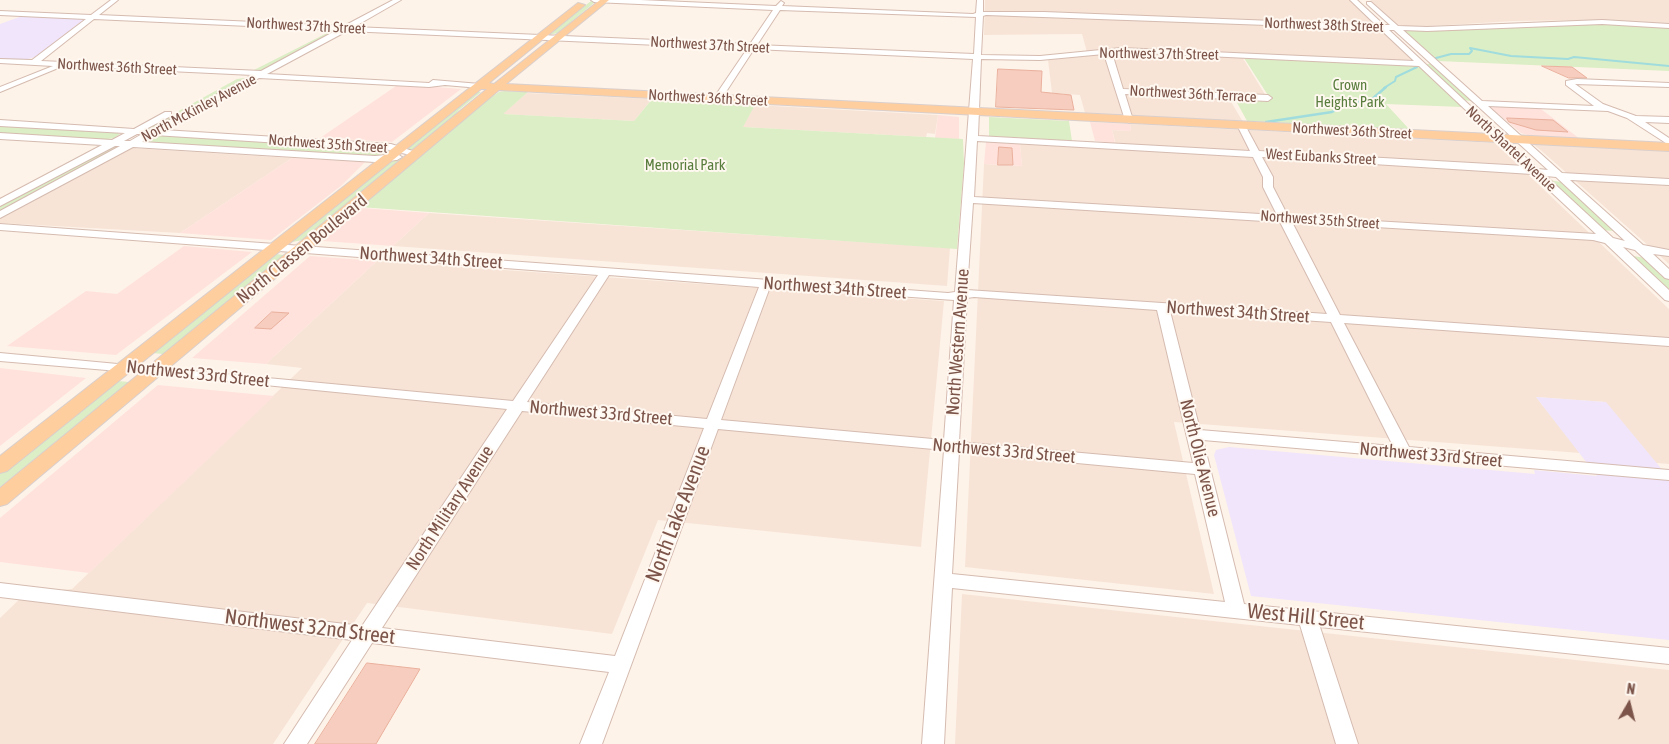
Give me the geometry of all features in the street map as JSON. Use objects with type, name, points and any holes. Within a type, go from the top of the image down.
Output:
[{"type":"main road","name":"North Classen Boulevard","points":[[0,466],[587,0]]},
{"type":"main road","name":"North Classen Boulevard","points":[[0,499],[154,370],[559,38],[601,1]]},
{"type":"main road","name":"Northwest 36th Street","points":[[480,86],[1669,146]]},
{"type":"street","points":[[33,63],[115,0]]},
{"type":"street","name":"North McKinley Avenue","points":[[192,101],[383,0]]},
{"type":"street","name":"North McKinley Avenue","points":[[0,215],[398,0]]},
{"type":"street","name":"Northwest 38th Street","points":[[670,0],[780,4],[972,16],[980,7],[1061,15],[1382,28],[1427,29],[1602,22],[1669,26]]},
{"type":"street","name":"North Shartel Avenue","points":[[1353,0],[1669,297]]},
{"type":"street","name":"North Shartel Avenue","points":[[1366,0],[1669,275]]},
{"type":"street","name":"Northwest 38th Street","points":[[601,1],[780,4]]},
{"type":"street","points":[[717,98],[780,4]]},
{"type":"street","name":"North Western Avenue","points":[[933,744],[980,7]]},
{"type":"street","name":"Northwest 37th Street","points":[[0,13],[977,57],[1040,58],[1105,51],[1419,64]]},
{"type":"street","points":[[1105,51],[1108,53],[1129,120]]},
{"type":"street","name":"Northwest 36th Street","points":[[0,61],[387,81],[422,85],[480,86]]},
{"type":"street","points":[[0,90],[62,64]]},
{"type":"street","points":[[1669,85],[1577,81],[1569,83],[1607,109],[1635,119],[1669,142]]},
{"type":"street","name":"Northwest 36th Terrace","points":[[1119,91],[1268,98]]},
{"type":"street","points":[[1461,102],[1607,109]]},
{"type":"street","name":"North McKinley Avenue","points":[[0,203],[176,110]]},
{"type":"street","points":[[1635,119],[1669,120]]},
{"type":"street","name":"Northwest 35th Street","points":[[0,124],[392,147],[395,154]]},
{"type":"street","points":[[1241,125],[1268,177],[1267,185],[1283,218],[1404,452]]},
{"type":"street","name":"Northwest 35th Street","points":[[0,136],[375,159],[395,154],[418,154]]},
{"type":"street","name":"West Eubanks Street","points":[[973,138],[1534,170],[1558,175],[1669,182]]},
{"type":"street","name":"Northwest 35th Street","points":[[969,200],[1593,237],[1669,253]]},
{"type":"street","name":"Northwest 34th Street","points":[[0,227],[948,297],[961,294],[1669,342]]},
{"type":"street","name":"North Military Avenue","points":[[295,744],[606,271]]},
{"type":"street","name":"North Lake Avenue","points":[[590,744],[766,283]]},
{"type":"street","name":"North Olie Avenue","points":[[1163,307],[1236,610]]},
{"type":"street","name":"Northwest 33rd Street","points":[[0,357],[124,367],[1202,469]]},
{"type":"street","name":"Northwest 33rd Street","points":[[1194,434],[1669,475]]},
{"type":"street","name":"West Hill Street","points":[[944,580],[1669,656]]},
{"type":"street","name":"Northwest 32nd Street","points":[[0,590],[621,665]]},
{"type":"street","points":[[1306,617],[1347,744]]},
{"type":"shaded area","points":[[985,0],[1349,0],[1413,61],[1241,55],[1266,96],[1227,95],[1243,122],[1085,113],[1080,95],[1052,93],[1048,60],[1088,56],[1082,34],[984,35]]},
{"type":"shaded area","points":[[1370,0],[1669,0],[1669,24],[1594,20],[1399,26]]},
{"type":"shaded area","points":[[25,15],[86,18],[35,57],[24,60],[0,59],[0,24]]},
{"type":"shaded area","points":[[399,84],[461,89],[392,142],[320,138]]},
{"type":"shaded area","points":[[527,93],[652,99],[634,121],[502,114]]},
{"type":"shaded area","points":[[755,105],[938,115],[935,134],[927,133],[926,137],[742,127]]},
{"type":"shaded area","points":[[1497,106],[1541,109],[1580,139],[1534,137],[1521,133],[1491,108]]},
{"type":"shaded area","points":[[938,115],[959,117],[959,139],[935,138]]},
{"type":"shaded area","points":[[1090,122],[1130,124],[1131,131],[1112,130],[1115,143],[1095,141]]},
{"type":"shaded area","points":[[1130,124],[1495,143],[1669,309],[1669,464],[1656,463],[1605,402],[1536,397],[1580,453],[1174,422],[1214,594],[965,567],[984,164],[1022,166],[1020,144],[1117,149],[1112,130],[1131,131]]},
{"type":"shaded area","points":[[986,142],[1020,144],[1022,166],[984,164]]},
{"type":"shaded area","points":[[1533,144],[1669,151],[1669,264],[1544,153]]},
{"type":"shaded area","points":[[131,148],[292,158],[180,233],[0,223],[0,219]]},
{"type":"shaded area","points":[[292,158],[365,162],[342,185],[271,240],[180,233]]},
{"type":"shaded area","points":[[362,208],[429,213],[393,246],[323,241]]},
{"type":"shaded area","points":[[429,213],[950,248],[947,286],[393,246]]},
{"type":"shaded area","points":[[184,246],[252,252],[116,355],[7,346],[86,291],[117,294]]},
{"type":"shaded area","points":[[310,256],[377,261],[266,364],[192,358]]},
{"type":"shaded area","points":[[377,261],[944,301],[921,547],[658,520],[612,634],[367,603],[273,744],[0,744],[0,618],[27,592],[72,589],[302,368],[266,364]]},
{"type":"shaded area","points":[[0,368],[86,378],[0,446]]},
{"type":"shaded area","points":[[158,385],[274,396],[89,573],[0,562],[0,518]]},
{"type":"shaded area","points":[[1536,397],[1606,402],[1669,478],[1669,640],[1251,596],[1214,455],[1216,450],[1229,447],[1535,474],[1534,470],[1597,476]]},
{"type":"shaded area","points":[[962,594],[1669,670],[1669,744],[955,744]]},
{"type":"green space","points":[[591,1],[595,2],[558,33],[548,35]]},
{"type":"green space","name":"Crown Heights Park","points":[[1590,23],[1669,27],[1669,71],[1438,61],[1404,31]]},
{"type":"green space","points":[[333,30],[337,31],[264,70],[254,70]]},
{"type":"green space","name":"Crown Heights Park","points":[[1244,58],[1415,66],[1422,68],[1462,107],[1386,104],[1409,129],[1247,121],[1235,99],[1271,100]]},
{"type":"green space","points":[[1431,63],[1472,100],[1462,100],[1425,65]]},
{"type":"green space","points":[[247,78],[157,128],[146,129],[237,79]]},
{"type":"green space","points":[[476,92],[481,92],[459,110],[455,116],[412,150],[406,150]]},
{"type":"green space","name":"Memorial Park","points":[[499,92],[528,92],[503,114],[634,121],[653,98],[752,103],[755,105],[743,127],[963,139],[964,164],[957,249],[359,207],[487,100]]},
{"type":"green space","points":[[989,117],[1069,121],[1072,141],[989,136]]},
{"type":"green space","points":[[0,126],[120,134],[114,138],[102,140],[0,134]]},
{"type":"green space","points":[[160,135],[386,149],[388,151],[378,156],[146,142],[147,139]]},
{"type":"green space","points":[[114,146],[119,147],[0,213],[0,205]]},
{"type":"green space","points":[[400,157],[402,159],[303,240],[292,242],[392,160]]},
{"type":"green space","points":[[1549,180],[1561,182],[1614,231],[1602,230]]},
{"type":"green space","points":[[275,254],[284,255],[163,354],[152,353]]},
{"type":"green space","points":[[1633,256],[1646,258],[1669,279],[1669,292]]},
{"type":"green space","points":[[117,381],[129,382],[0,487],[0,474]]},
{"type":"building","points":[[1542,66],[1572,67],[1587,78],[1569,78]]},
{"type":"building","points":[[998,69],[1042,71],[1041,92],[1071,95],[1074,110],[996,107]]},
{"type":"building","points":[[1507,118],[1553,120],[1568,132],[1536,130],[1509,122]]},
{"type":"building","points":[[999,147],[1012,148],[1013,165],[998,165]]},
{"type":"building","points":[[272,312],[289,313],[271,329],[255,328]]},
{"type":"building","points":[[367,663],[420,669],[376,744],[315,744]]},
{"type":"waterway","points":[[1436,58],[1451,54],[1469,54],[1472,51],[1470,48],[1511,56],[1568,59],[1574,57],[1669,66]]},
{"type":"waterway","points":[[1384,88],[1395,81],[1396,77],[1417,67]]},
{"type":"waterway","points":[[1266,122],[1332,112],[1350,103],[1371,100],[1386,87]]}]
